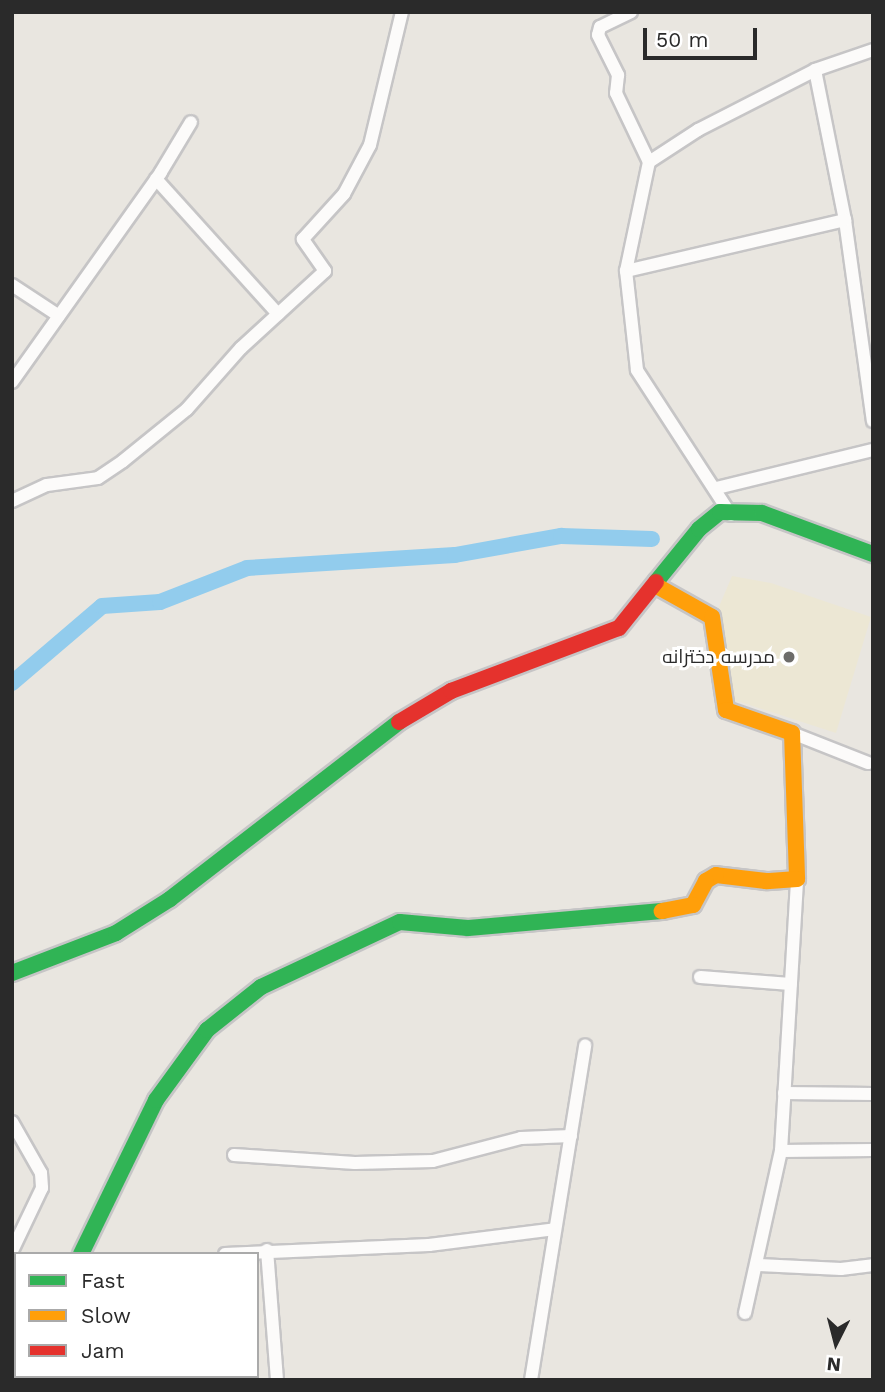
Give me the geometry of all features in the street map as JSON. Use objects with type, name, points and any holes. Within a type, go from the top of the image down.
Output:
[{"type":"street","points":[[12,501],[47,485],[97,478],[123,461],[187,409],[278,314],[325,271],[303,239],[344,194],[370,145],[402,12]]},
{"type":"street","points":[[631,12],[600,27],[598,35],[618,75],[616,93],[649,162],[625,271],[637,370],[717,488],[731,514]]},
{"type":"street","points":[[649,162],[698,130],[815,69],[873,50]]},
{"type":"street","points":[[815,69],[845,220],[873,421]]},
{"type":"street","points":[[12,382],[156,179],[191,122]]},
{"type":"street","points":[[156,179],[278,314]]},
{"type":"street","points":[[625,271],[845,220]]},
{"type":"street","points":[[12,285],[59,316]]},
{"type":"street","points":[[717,488],[873,450]]},
{"type":"street","points":[[12,973],[116,933],[170,899],[390,727],[451,691],[596,640],[619,628],[699,528],[720,512],[762,513],[873,554]]},
{"type":"street","points":[[655,585],[712,617],[726,710],[868,763]]},
{"type":"street","points":[[745,1313],[759,1265],[781,1151],[797,879],[792,733]]},
{"type":"street","points":[[82,1252],[156,1100],[207,1030],[261,987],[400,922],[468,928],[672,911],[693,905],[706,881],[716,875],[766,881],[797,879]]},
{"type":"street","points":[[700,977],[791,984]]},
{"type":"street","points":[[531,1380],[585,1045]]},
{"type":"street","points":[[785,1093],[873,1094]]},
{"type":"street","points":[[12,1122],[41,1173],[43,1188],[12,1251]]},
{"type":"street","points":[[234,1155],[355,1163],[433,1161],[521,1138],[571,1136]]},
{"type":"street","points":[[781,1151],[873,1150]]},
{"type":"street","points":[[246,1252],[429,1245],[555,1229]]},
{"type":"street","points":[[267,1250],[277,1380]]},
{"type":"street","points":[[759,1265],[841,1269],[873,1265]]},
{"type":"shaded area","name":"مدرسه دخترانه","points":[[732,576],[771,583],[871,617],[836,733],[722,696],[715,616]]},
{"type":"waterway","points":[[12,683],[102,606],[160,602],[247,568],[455,555],[561,536],[652,539]]},
{"type":"traffic: fast","points":[[656,582],[699,529],[720,512],[762,513],[873,554]]},
{"type":"traffic: fast","points":[[12,973],[116,933],[170,899],[399,722]]},
{"type":"traffic: fast","points":[[82,1252],[156,1100],[207,1030],[261,987],[400,922],[468,928],[662,911]]},
{"type":"traffic: slow","points":[[655,585],[712,617],[726,710],[792,733],[797,879],[766,881],[716,875],[706,881],[693,905],[662,911]]},
{"type":"traffic: jam","points":[[399,722],[451,691],[619,628],[656,582]]},
{"type":"place","name":"مدرسه دخترانه","points":[[789,657]]}]
